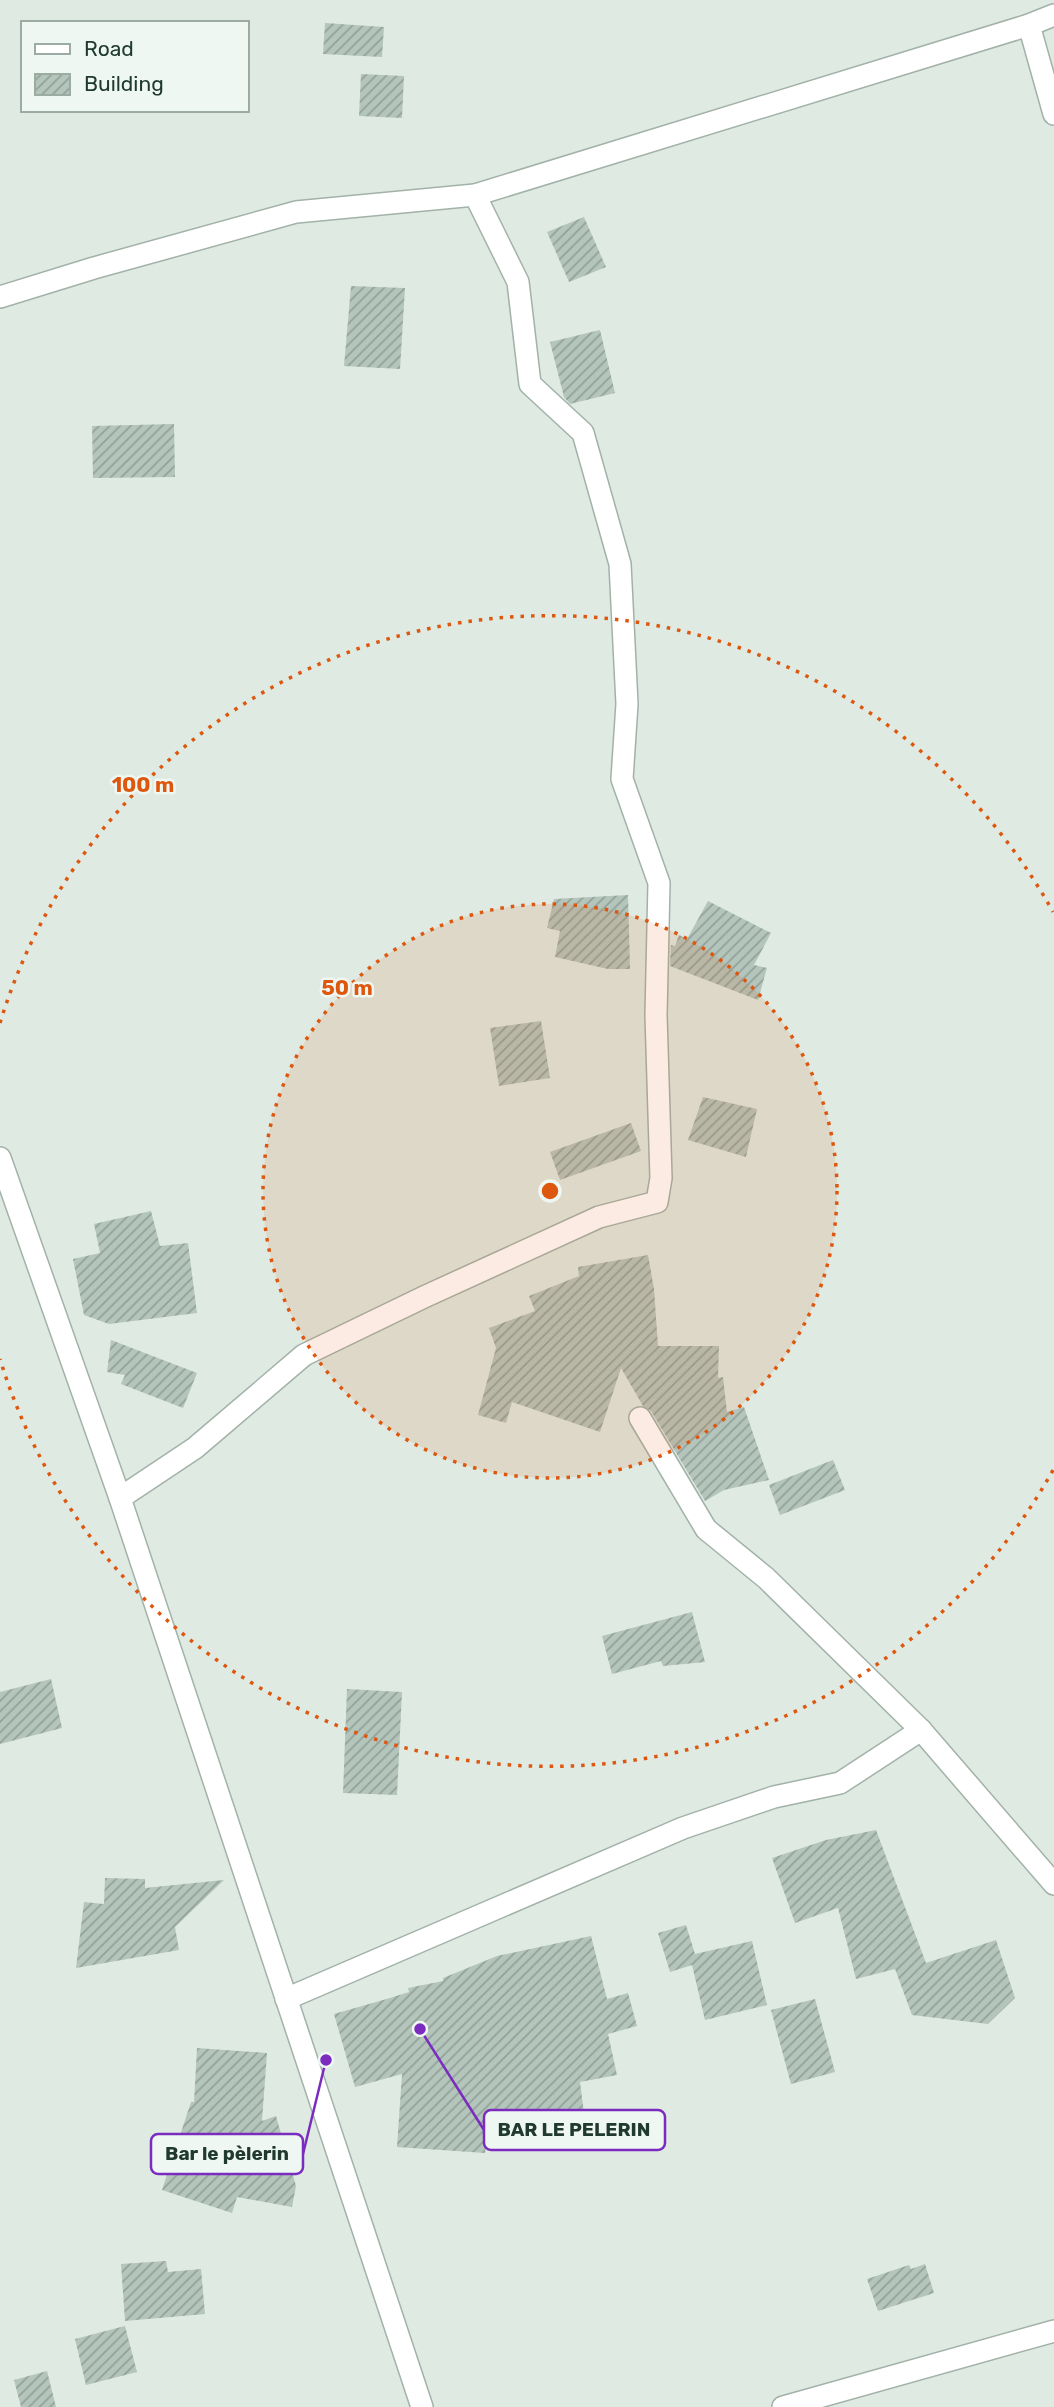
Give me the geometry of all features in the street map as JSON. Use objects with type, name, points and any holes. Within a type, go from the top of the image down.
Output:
[{"type":"street","points":[[0,297],[93,268],[296,212],[475,195],[1029,25],[1054,15]]},
{"type":"street","points":[[1029,25],[1054,114]]},
{"type":"street","points":[[120,1498],[195,1448],[304,1355],[599,1217],[657,1202],[661,1178],[656,1015],[659,884],[622,779],[627,704],[620,564],[583,433],[530,384],[518,282],[475,195]]},
{"type":"street","points":[[0,1158],[120,1498],[422,2407]]},
{"type":"street","points":[[640,1418],[706,1529],[766,1578],[921,1730],[1054,1884]]},
{"type":"street","points":[[286,1999],[683,1828],[774,1797],[840,1783],[921,1730]]},
{"type":"street","points":[[783,2407],[1054,2331]]},
{"type":"building","points":[[325,23],[384,27],[382,57],[323,54]]},
{"type":"building","points":[[361,74],[404,76],[402,118],[359,116]]},
{"type":"building","points":[[584,217],[606,267],[569,282],[547,232]]},
{"type":"building","points":[[351,286],[405,288],[400,369],[344,366]]},
{"type":"building","points":[[600,330],[615,393],[570,404],[564,397],[550,342]]},
{"type":"building","points":[[174,424],[175,477],[93,478],[92,426]]},
{"type":"building","points":[[628,895],[630,969],[608,969],[555,957],[560,931],[547,928],[554,899]]},
{"type":"building","points":[[708,901],[771,933],[754,965],[767,968],[758,1000],[670,966],[671,945],[675,946],[679,935],[687,939]]},
{"type":"building","points":[[541,1021],[550,1078],[499,1086],[490,1028]]},
{"type":"building","points":[[703,1097],[757,1109],[746,1157],[688,1140]]},
{"type":"building","points":[[631,1123],[641,1151],[560,1180],[550,1152]]},
{"type":"building","points":[[151,1211],[160,1246],[188,1243],[197,1313],[109,1324],[84,1315],[73,1259],[100,1253],[94,1224]]},
{"type":"building","points":[[648,1255],[654,1289],[658,1346],[719,1346],[718,1378],[723,1377],[727,1412],[744,1407],[769,1480],[724,1490],[705,1501],[651,1411],[643,1406],[621,1368],[600,1432],[512,1402],[506,1423],[478,1415],[496,1348],[489,1328],[535,1311],[529,1296],[579,1276],[578,1267]]},
{"type":"building","points":[[111,1340],[197,1373],[183,1408],[121,1384],[125,1375],[107,1372]]},
{"type":"building","points":[[833,1460],[845,1490],[780,1515],[769,1485]]},
{"type":"building","points":[[692,1612],[705,1662],[663,1666],[661,1661],[612,1674],[602,1636]]},
{"type":"building","points":[[51,1679],[62,1728],[0,1744],[0,1692]]},
{"type":"building","points":[[347,1689],[402,1692],[397,1795],[343,1793]]},
{"type":"building","points":[[876,1830],[926,1963],[996,1940],[1015,1998],[988,2024],[912,2015],[895,1969],[856,1979],[838,1908],[795,1923],[772,1858],[826,1840]]},
{"type":"building","points":[[105,1878],[145,1879],[145,1888],[224,1880],[175,1927],[179,1950],[76,1968],[84,1902],[104,1904]]},
{"type":"building","points":[[686,1925],[695,1954],[752,1941],[767,2005],[705,2020],[692,1965],[670,1972],[658,1933]]},
{"type":"building","points":[[591,1936],[607,1999],[628,1993],[637,2026],[608,2034],[617,2075],[580,2082],[586,2129],[486,2145],[485,2153],[397,2147],[402,2074],[355,2087],[334,2014],[409,1992],[408,1988],[443,1981],[443,1978],[497,1956]]},
{"type":"building","points":[[815,1999],[835,2072],[791,2084],[771,2010]]},
{"type":"building","points":[[197,2048],[267,2053],[262,2121],[276,2116],[296,2186],[292,2207],[237,2197],[232,2213],[162,2190],[191,2102],[194,2102]]},
{"type":"building","points":[[166,2261],[168,2272],[201,2269],[205,2314],[125,2321],[121,2264]]},
{"type":"building","points":[[925,2264],[934,2293],[878,2311],[867,2279],[909,2265],[911,2269]]},
{"type":"building","points":[[125,2326],[137,2372],[86,2385],[75,2339]]},
{"type":"building","points":[[47,2371],[56,2407],[21,2407],[14,2380]]},
{"type":"place","name":"BAR LE PELERIN","points":[[420,2029]]},
{"type":"place","name":"Bar le pèlerin","points":[[326,2060]]}]
